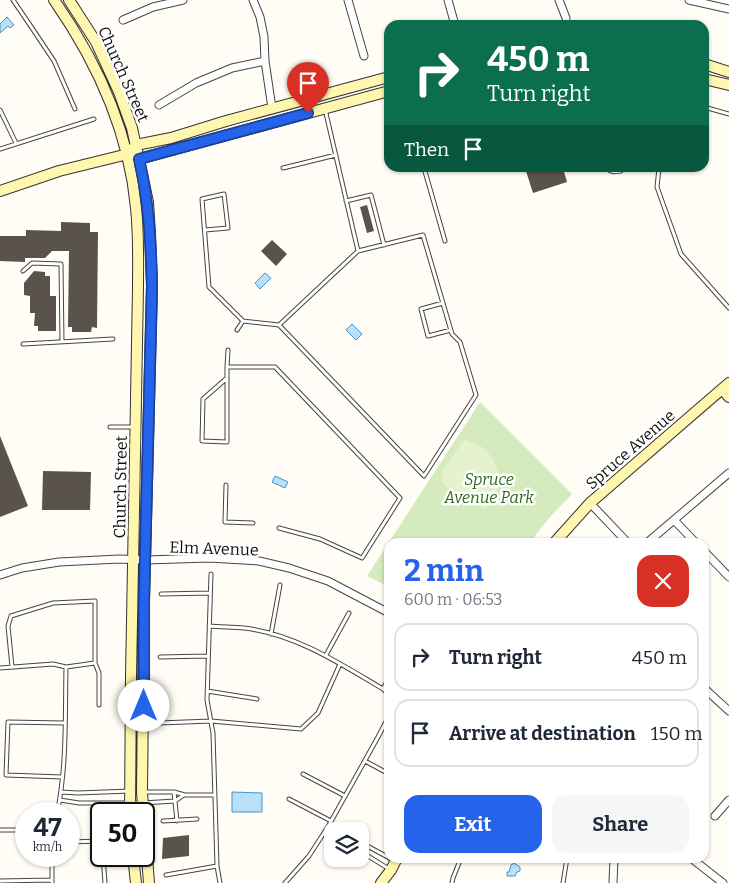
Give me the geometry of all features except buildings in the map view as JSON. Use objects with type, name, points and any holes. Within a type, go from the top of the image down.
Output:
[{"type":"main road","name":"Church Street","points":[[54,0],[89,55],[115,113],[132,171],[136,208],[138,288],[130,802]]},
{"type":"main road","name":"Church Street","points":[[69,0],[96,42],[122,101],[132,128],[148,202],[151,269],[143,802]]},
{"type":"main road","points":[[709,66],[729,72]]},
{"type":"main road","points":[[0,191],[59,171],[128,154],[136,145],[171,138],[272,108],[384,78]]},
{"type":"main road","points":[[709,80],[729,85]]},
{"type":"main road","points":[[128,154],[139,159],[384,93]]},
{"type":"main road","name":"Spruce Avenue","points":[[559,538],[590,503],[727,390]]},
{"type":"main road","points":[[381,883],[394,863]]},
{"type":"main road","points":[[134,867],[136,883]]},
{"type":"main road","name":"Church Street","points":[[148,867],[149,883]]},
{"type":"street","points":[[123,20],[153,7],[183,0]]},
{"type":"street","points":[[253,0],[260,17],[264,37],[265,61],[272,108]]},
{"type":"street","points":[[348,0],[364,56]]},
{"type":"street","points":[[448,0],[454,20]]},
{"type":"street","points":[[559,0],[566,18]]},
{"type":"street","points":[[689,0],[729,9]]},
{"type":"street","points":[[159,105],[196,83],[232,68],[265,61]]},
{"type":"street","points":[[653,538],[729,473]]},
{"type":"street","points":[[590,503],[623,538]]},
{"type":"street","points":[[674,520],[691,538]]},
{"type":"street","points":[[709,556],[729,577]]},
{"type":"street","name":"Elm Avenue","points":[[0,575],[22,568],[59,562],[209,558],[259,561],[289,568],[328,581],[384,610]]},
{"type":"street","points":[[709,693],[729,711]]},
{"type":"street","points":[[715,816],[729,800]]},
{"type":"street","points":[[613,883],[614,863]]},
{"type":"street","points":[[697,863],[723,883]]},
{"type":"lane","points":[[12,0],[54,61],[75,109]]},
{"type":"lane","points":[[709,108],[729,114]]},
{"type":"lane","points":[[324,109],[358,251]]},
{"type":"lane","points":[[0,110],[16,143]]},
{"type":"lane","points":[[0,149],[94,119]]},
{"type":"lane","points":[[283,168],[336,155]]},
{"type":"lane","points":[[425,172],[445,240]]},
{"type":"lane","points":[[659,172],[657,187],[681,254],[729,308]]},
{"type":"lane","points":[[204,230],[228,228],[224,194],[202,199],[204,230],[209,287],[243,321],[279,325],[424,476],[476,395],[460,342],[452,334],[423,235],[358,251],[279,325]]},
{"type":"lane","points":[[346,201],[371,196],[384,245]]},
{"type":"lane","points":[[23,271],[32,263],[61,264],[62,342]]},
{"type":"lane","points":[[443,303],[421,309],[428,336],[451,330]]},
{"type":"lane","points":[[237,330],[243,321]]},
{"type":"lane","points":[[23,344],[113,339]]},
{"type":"lane","points":[[227,378],[203,399],[202,441],[227,442],[228,350]]},
{"type":"lane","points":[[227,366],[274,367],[400,498],[362,558],[320,539],[279,528]]},
{"type":"lane","points":[[110,426],[136,427]]},
{"type":"lane","points":[[226,485],[225,522],[253,523]]},
{"type":"lane","points":[[211,574],[207,700],[213,733],[217,866],[220,883]]},
{"type":"lane","points":[[270,634],[280,585]]},
{"type":"lane","points":[[161,594],[210,593]]},
{"type":"lane","points":[[12,667],[8,626],[11,616],[53,603],[95,601],[94,663],[100,673],[99,706]]},
{"type":"lane","points":[[326,656],[349,613]]},
{"type":"lane","points":[[209,626],[246,628],[306,646],[383,689]]},
{"type":"lane","points":[[160,657],[208,656]]},
{"type":"lane","points":[[0,668],[53,664],[66,667],[94,663]]},
{"type":"lane","points":[[159,723],[211,721],[301,729],[318,712],[340,664]]},
{"type":"lane","points":[[66,667],[65,723],[60,800],[90,804]]},
{"type":"lane","points":[[207,691],[257,699]]},
{"type":"lane","points":[[62,777],[6,775],[8,722],[65,723]]},
{"type":"lane","points":[[331,822],[384,725]]},
{"type":"lane","points":[[365,761],[384,771]]},
{"type":"lane","points":[[303,774],[345,796]]},
{"type":"lane","points":[[61,792],[215,794]]},
{"type":"lane","points":[[174,792],[177,821]]},
{"type":"lane","points":[[155,802],[175,801],[185,795]]},
{"type":"lane","points":[[289,799],[328,822]]},
{"type":"lane","points":[[163,821],[197,820]]},
{"type":"lane","points":[[0,830],[15,830]]},
{"type":"lane","points":[[286,883],[309,856],[324,833]]},
{"type":"lane","points":[[369,848],[384,857]]},
{"type":"lane","points":[[369,854],[384,859]]},
{"type":"lane","points":[[452,883],[459,863]]},
{"type":"lane","points":[[564,883],[566,863]]},
{"type":"lane","points":[[166,874],[217,866]]},
{"type":"lane","points":[[0,881],[52,882],[52,867]]},
{"type":"lane","points":[[104,867],[105,883]]},
{"type":"green space","name":"Spruce Avenue Park","points":[[480,402],[572,494],[533,538],[392,538]]},
{"type":"green space","points":[[464,440],[479,445],[496,464],[498,483],[496,492],[484,509],[452,488],[444,485],[443,482],[443,470]]},
{"type":"green space","points":[[384,550],[384,584],[367,576]]},
{"type":"water","points":[[7,17],[14,25],[10,28],[8,26],[0,33],[0,24]]},
{"type":"water","points":[[265,273],[271,278],[260,289],[255,283]]},
{"type":"water","points":[[352,324],[362,334],[356,340],[346,330]]},
{"type":"water","points":[[275,476],[288,482],[285,488],[272,482]]},
{"type":"water","points":[[232,792],[262,793],[262,812],[232,812]]},
{"type":"water","points":[[514,863],[520,867],[520,871],[515,876],[507,876],[507,872],[509,872],[511,865]]},
{"type":"route","points":[[144,706],[144,601],[152,286],[148,202],[139,159],[308,113]]}]
